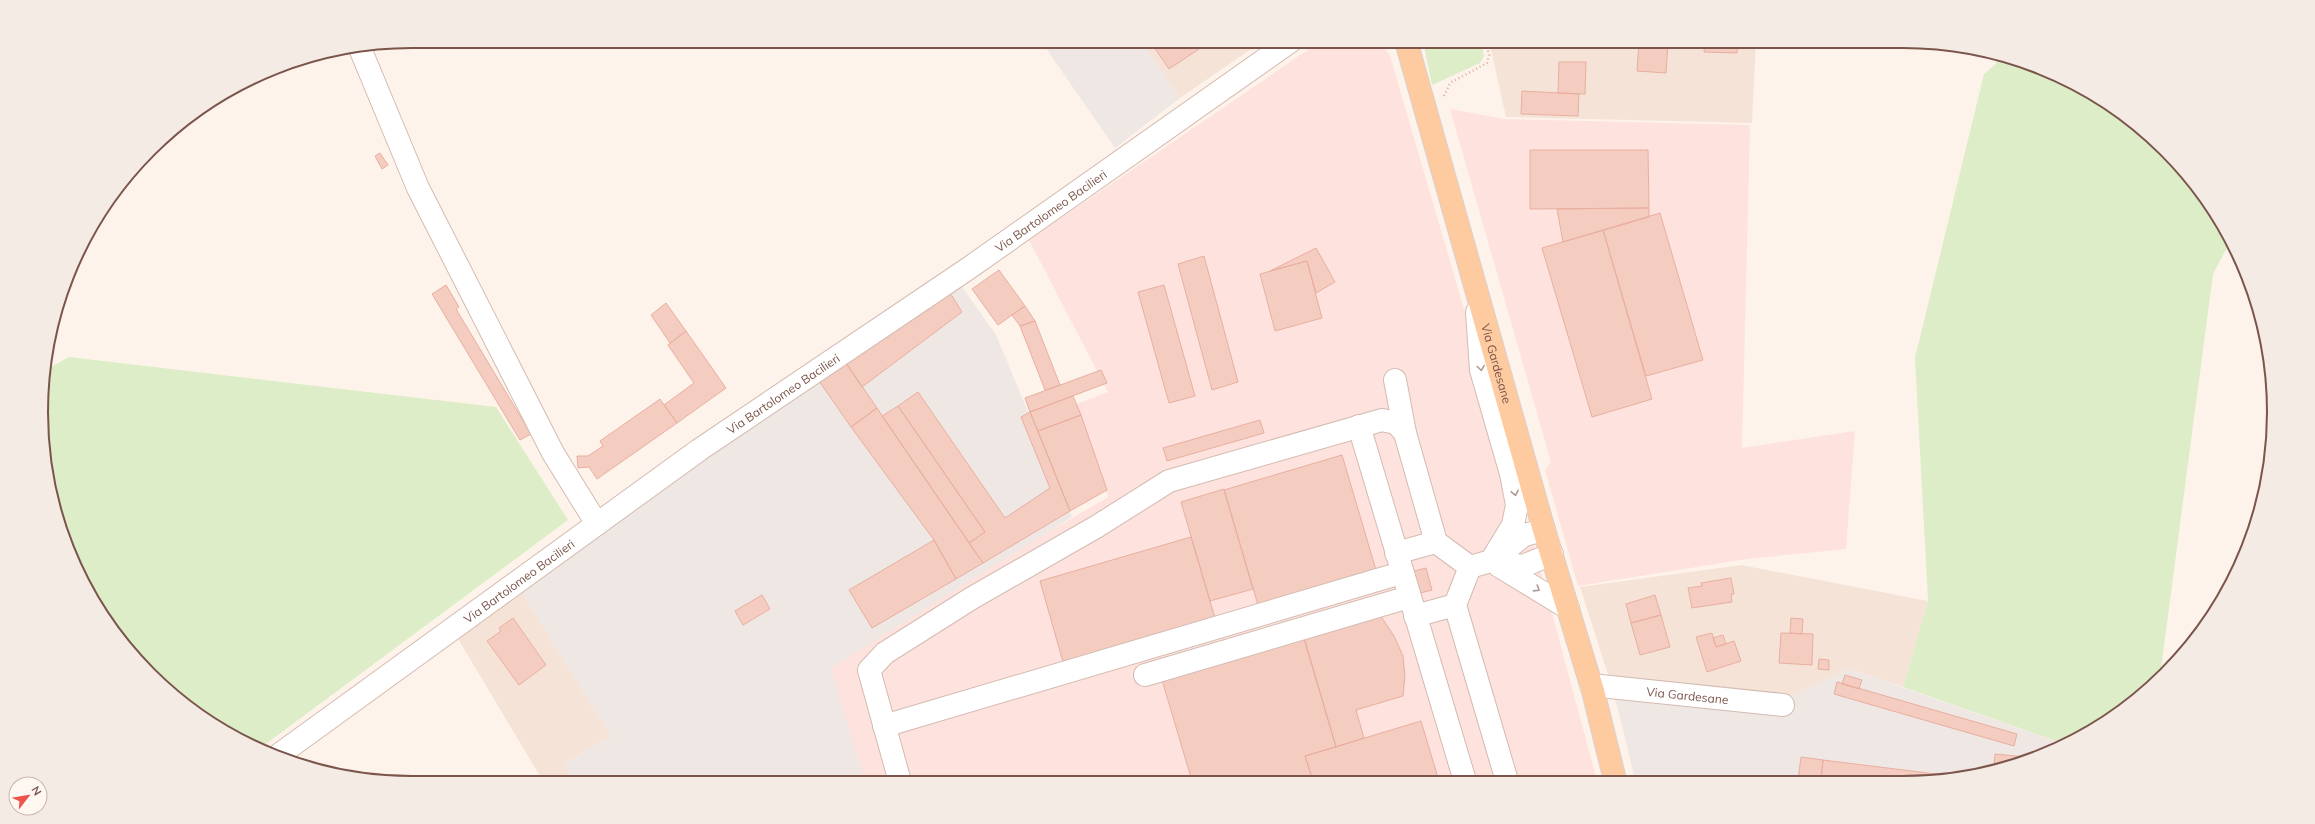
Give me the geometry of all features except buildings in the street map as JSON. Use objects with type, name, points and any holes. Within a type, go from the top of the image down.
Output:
[{"type":"main road","name":"Via Gardesane","points":[[1408,48],[1544,530],[1591,685],[1614,776]]},
{"type":"street","name":"Via Bartolomeo Bacilieri","points":[[283,752],[699,450],[969,268],[1281,48]]},
{"type":"street","points":[[360,52],[422,195],[553,452],[597,524]]},
{"type":"street","points":[[1476,287],[1481,370],[1511,474],[1517,505],[1513,525],[1491,561]]},
{"type":"street","points":[[1395,380],[1405,433],[1436,542],[1470,567]]},
{"type":"street","points":[[898,776],[869,670],[885,653],[958,607],[1096,527],[1169,481],[1382,420],[1396,423],[1405,433]]},
{"type":"street","points":[[1359,426],[1399,563],[1464,776]]},
{"type":"street","points":[[1470,567],[1491,561],[1524,535],[1544,530]]},
{"type":"street","points":[[884,726],[1399,563],[1436,542]]},
{"type":"street","points":[[1491,561],[1523,566],[1552,554]]},
{"type":"street","points":[[1491,561],[1568,608]]},
{"type":"street","points":[[1470,567],[1455,605],[1506,776]]},
{"type":"street","points":[[1145,675],[1412,606],[1455,605]]},
{"type":"street","name":"Via Gardesane","points":[[1591,685],[1783,705]]},
{"type":"path","points":[[1444,102],[1445,90],[1450,83],[1487,63],[1489,55],[1488,48]]},
{"type":"shaded area","points":[[1046,48],[1145,48],[1180,98],[1115,148]]},
{"type":"shaded area","points":[[1145,48],[1253,48],[1180,98]]},
{"type":"shaded area","points":[[1311,48],[1385,48],[1390,56],[1543,579],[1596,776],[860,776],[824,664],[1108,497],[1072,406],[1108,392],[1029,240]]},
{"type":"shaded area","points":[[1491,48],[1756,48],[1752,123],[1506,117]]},
{"type":"shaded area","points":[[1450,109],[1505,119],[1750,125],[1742,448],[1855,431],[1846,549],[1747,559],[1578,586],[1545,470],[1551,462]]},
{"type":"shaded area","points":[[958,281],[996,335],[1072,517],[831,668],[863,776],[571,776],[564,764],[611,736],[521,591]]},
{"type":"shaded area","points":[[1741,565],[1928,601],[1903,687],[1850,669],[1791,696],[1609,678],[1580,587]]},
{"type":"shaded area","points":[[521,591],[611,736],[564,764],[571,776],[540,776],[457,637]]},
{"type":"shaded area","points":[[1850,669],[2057,741],[2020,757],[1997,764],[1951,773],[1927,775],[1634,776],[1609,678],[1791,696]]},
{"type":"green space","points":[[1424,48],[1482,48],[1484,56],[1480,63],[1432,85]]},
{"type":"green space","points":[[1997,60],[2020,67],[2064,86],[2105,109],[2125,123],[2143,138],[2177,172],[2192,190],[2206,210],[2227,247],[2213,274],[2161,668],[2125,701],[2085,727],[2057,741],[1903,687],[1928,601],[1915,358],[1984,74],[1996,64]]},
{"type":"green space","points":[[69,357],[496,407],[568,520],[265,744],[210,715],[172,686],[138,652],[123,634],[97,594],[67,529],[55,483],[51,460],[48,412],[51,367]]}]
